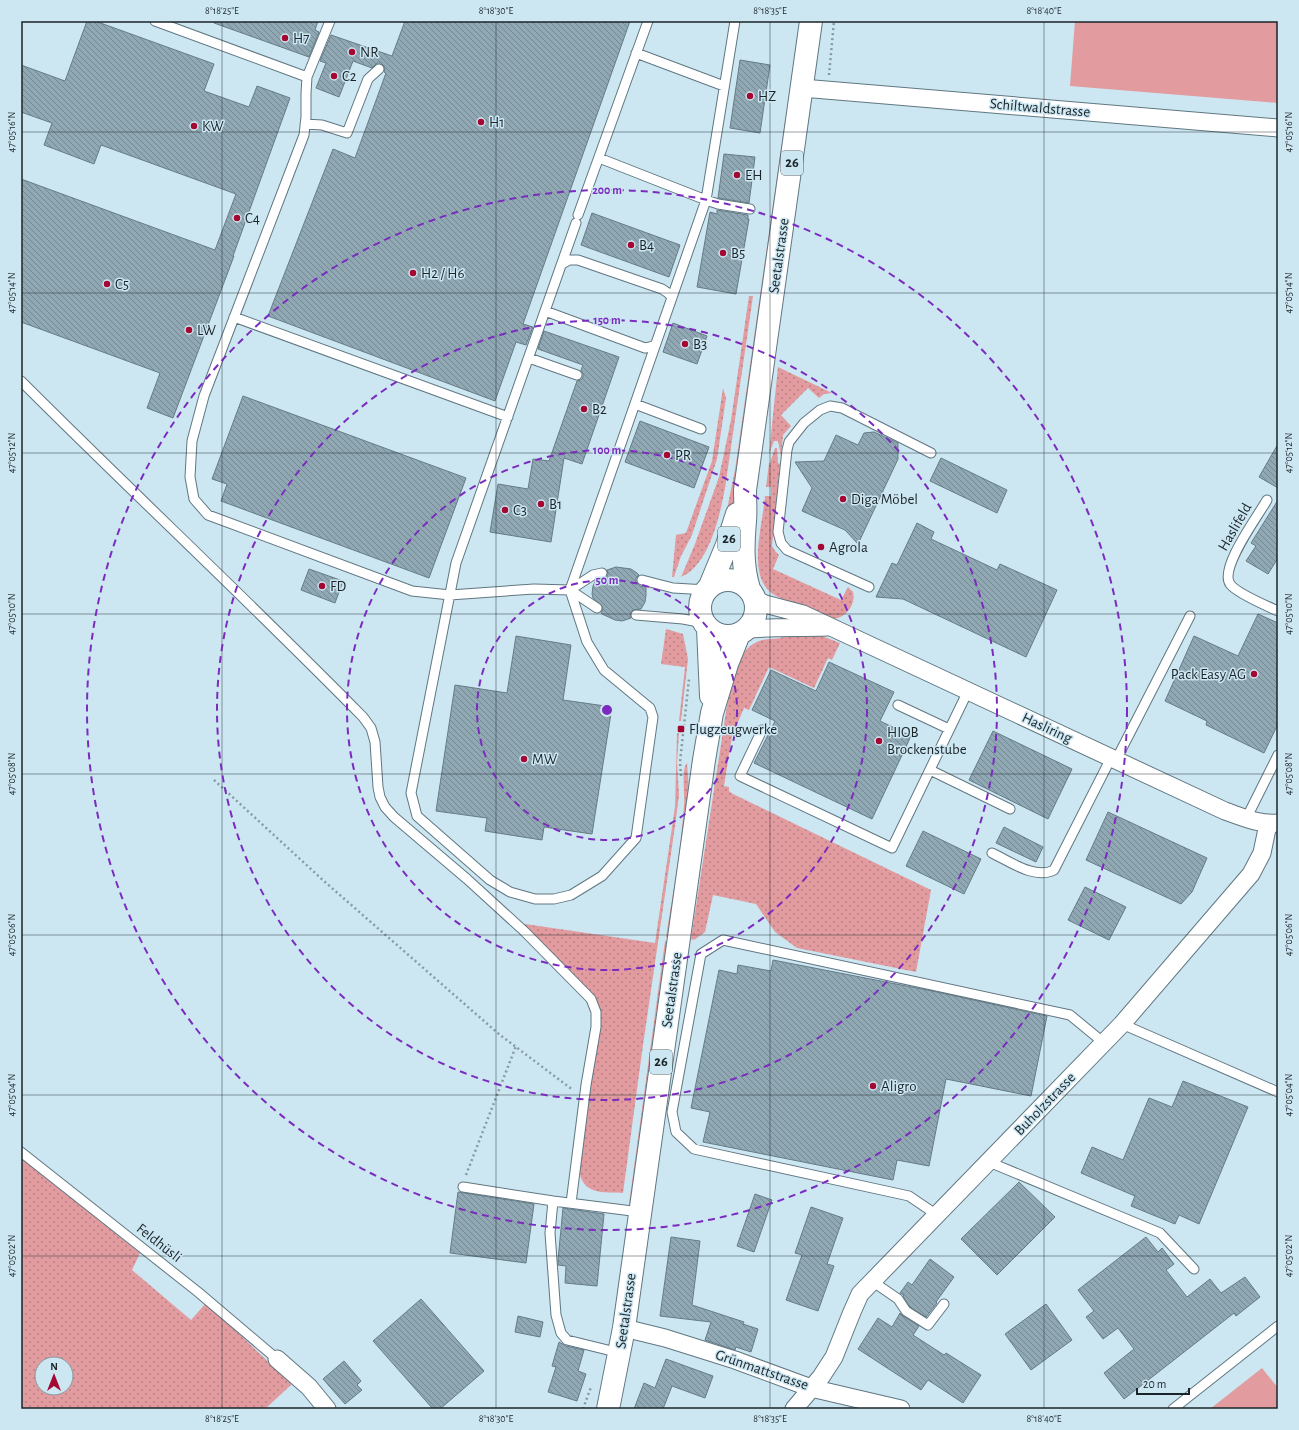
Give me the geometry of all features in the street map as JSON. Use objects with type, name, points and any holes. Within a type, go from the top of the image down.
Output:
[{"type":"main road","name":"Seetalstrasse","points":[[752,594],[745,574],[743,557],[745,490],[811,21]]},
{"type":"main road","name":"Seetalstrasse","points":[[708,588],[727,544],[745,490]]},
{"type":"main road","points":[[723,580],[730,580],[743,584],[752,594],[756,607],[756,615],[752,623],[743,632],[732,636],[720,635],[706,626],[700,612],[700,606],[703,594],[708,588],[723,580]]},
{"type":"main road","name":"Seetalstrasse","points":[[706,626],[712,713]]},
{"type":"main road","name":"Seetalstrasse","points":[[608,1409],[624,1328],[712,713],[727,664],[743,632]]},
{"type":"street","name":"Schiltwaldstrasse","points":[[802,88],[1278,128]]},
{"type":"street","name":"Hasliring","points":[[752,594],[765,604],[803,614],[1225,811],[1246,819],[1273,824]]},
{"type":"street","name":"Hasliring","points":[[743,632],[776,627],[829,627]]},
{"type":"street","name":"Buholzstrasse","points":[[794,1409],[821,1377],[834,1357],[860,1294],[1122,1024],[1251,874],[1262,853],[1273,824]]},
{"type":"street","name":"Grünmattstrasse","points":[[624,1328],[665,1338],[735,1360],[811,1388],[901,1409]]},
{"type":"street","points":[[277,1359],[309,1388],[327,1409]]},
{"type":"lane","points":[[155,21],[307,77]]},
{"type":"lane","points":[[330,21],[307,77],[304,135],[204,396],[192,441],[190,477],[194,500],[208,515],[412,591],[450,595],[534,589],[570,590],[597,608]]},
{"type":"lane","points":[[648,21],[456,563],[411,793],[417,816],[490,880],[510,892],[535,899],[554,899],[571,895],[602,876],[636,838],[653,717],[650,708],[604,670],[587,642],[570,590],[706,200],[735,21]]},
{"type":"lane","points":[[636,53],[724,86]]},
{"type":"lane","points":[[305,124],[322,125],[347,133],[368,79],[379,69]]},
{"type":"lane","points":[[599,158],[706,200],[718,204],[750,209]]},
{"type":"lane","points":[[562,264],[569,260],[578,260],[662,289],[668,292],[672,298]]},
{"type":"lane","points":[[545,311],[645,348],[650,348],[655,345]]},
{"type":"lane","points":[[234,317],[508,416]]},
{"type":"lane","points":[[528,358],[577,375]]},
{"type":"lane","points":[[21,380],[98,458],[363,717],[371,728],[375,742],[378,787],[380,797],[385,807],[394,817],[467,879],[524,932],[591,999],[596,1012],[596,1027],[584,1099],[571,1203]]},
{"type":"lane","points":[[635,404],[701,429]]},
{"type":"lane","points":[[869,587],[786,550],[781,543],[778,532],[789,442],[804,424],[820,410],[830,406],[842,408],[931,453]]},
{"type":"lane","name":"Haslifeld","points":[[1267,500],[1232,557],[1227,574],[1229,584],[1235,590],[1278,611]]},
{"type":"lane","points":[[570,590],[593,575],[602,573]]},
{"type":"lane","points":[[642,580],[673,588],[708,588]]},
{"type":"lane","points":[[636,615],[684,619],[706,626]]},
{"type":"lane","points":[[992,853],[1032,872],[1047,874],[1054,870],[1190,616]]},
{"type":"lane","points":[[762,730],[740,776],[892,848],[968,691]]},
{"type":"lane","points":[[898,706],[949,730]]},
{"type":"lane","points":[[1246,819],[1278,755]]},
{"type":"lane","points":[[930,770],[1010,809]]},
{"type":"lane","points":[[937,1215],[909,1196],[694,1149],[676,1132],[672,1112],[701,954],[723,940],[1070,1015],[1104,1043]]},
{"type":"lane","points":[[1122,1024],[1278,1092]]},
{"type":"lane","name":"Feldhüsli","points":[[21,1152],[198,1292],[277,1359]]},
{"type":"lane","points":[[989,1162],[1160,1234],[1194,1269]]},
{"type":"lane","points":[[463,1187],[553,1201],[640,1212]]},
{"type":"lane","points":[[553,1201],[550,1233],[556,1315],[561,1334],[567,1340],[620,1353]]},
{"type":"lane","points":[[872,1281],[898,1299],[906,1311],[928,1325],[944,1304]]},
{"type":"lane","points":[[1172,1409],[1278,1326]]},
{"type":"path","points":[[828,81],[834,21]]},
{"type":"path","points":[[214,780],[325,882],[495,1030],[584,1099]]},
{"type":"path","points":[[463,1187],[479,1139],[516,1046]]},
{"type":"shaded area","points":[[1075,21],[1278,21],[1278,103],[1070,86]]},
{"type":"shaded area","points":[[790,95],[733,506],[724,524],[735,470]]},
{"type":"shaded area","points":[[749,296],[753,296],[725,488],[720,512],[712,538],[706,551],[691,571],[681,577],[695,544],[719,477],[731,420]]},
{"type":"shaded area","points":[[778,367],[832,393],[824,394],[819,398],[808,388],[781,415],[791,426],[783,435],[781,456],[778,441],[774,441],[769,454]]},
{"type":"shaded area","points":[[723,388],[726,398],[717,459],[692,535],[681,556],[674,577],[672,577],[676,535],[686,533],[712,461]]},
{"type":"shaded area","points":[[775,448],[777,448],[778,463],[780,464],[772,546],[779,555],[773,569],[841,600],[848,587],[853,592],[853,601],[849,610],[838,618],[834,619],[791,607],[791,603],[769,591],[759,572],[758,546],[765,496],[771,496],[771,487],[766,487],[769,463]]},
{"type":"shaded area","points":[[666,629],[683,634],[688,659],[681,721],[679,721],[685,667],[661,664]]},
{"type":"shaded area","points":[[810,634],[822,636],[840,643],[832,660],[828,658],[814,688],[769,667],[749,710],[744,708],[732,736],[724,786],[729,787],[729,791],[733,794],[931,890],[916,972],[797,948],[775,932],[756,904],[713,895],[705,932],[694,940],[691,939],[728,699],[737,666],[745,651],[751,645],[759,641],[786,636]]},
{"type":"shaded area","points":[[677,733],[679,733],[677,762],[679,795],[623,1193],[600,1192],[585,1185],[580,1173],[579,1164],[581,1142],[601,1019],[599,1009],[522,925],[525,924],[655,943],[675,807]]},
{"type":"shaded area","points":[[687,763],[689,790],[669,937],[666,937],[681,838],[684,805],[684,771]]},
{"type":"shaded area","points":[[665,941],[668,941],[631,1202],[629,1204]]},
{"type":"shaded area","points":[[21,1158],[140,1253],[132,1270],[191,1320],[206,1303],[292,1384],[265,1409],[21,1409]]},
{"type":"shaded area","points":[[1262,1368],[1278,1388],[1278,1409],[1210,1409]]},
{"type":"building","points":[[87,21],[95,21],[214,64],[204,91],[249,107],[257,86],[290,98],[234,256],[173,418],[147,408],[160,373],[21,322],[21,179],[215,250],[236,194],[101,145],[94,164],[44,145],[52,123],[21,112],[21,65],[65,81]]},
{"type":"building","name":"H7","points":[[214,21],[318,21],[315,30],[319,32],[309,57],[214,23]]},
{"type":"building","points":[[405,21],[630,21],[523,324],[533,327],[526,345],[516,342],[495,401],[268,316],[333,149],[355,158],[386,73],[384,72],[385,67],[381,63],[377,63],[372,68],[353,61],[339,97],[316,88],[326,63],[320,61],[331,35],[392,56]]},
{"type":"building","name":"HZ","points":[[740,60],[770,65],[760,133],[730,128]]},
{"type":"building","name":"EH","points":[[724,154],[755,157],[749,203],[718,198]]},
{"type":"building","name":"B5","points":[[717,210],[748,215],[749,219],[736,294],[697,287],[710,212],[717,214]]},
{"type":"building","name":"B4","points":[[592,213],[680,245],[669,277],[581,245]]},
{"type":"building","name":"B3","points":[[673,323],[707,336],[697,364],[663,352]]},
{"type":"building","points":[[544,331],[619,357],[582,464],[564,458],[551,542],[490,532],[498,484],[528,489],[533,459],[549,461],[577,381],[581,380],[583,377],[581,370],[583,365],[538,349]]},
{"type":"building","points":[[243,396],[466,478],[429,578],[221,501],[227,484],[212,479]]},
{"type":"building","name":"PR","points":[[640,421],[709,447],[694,488],[625,462]]},
{"type":"building","name":"Diga Möbel","points":[[874,432],[898,443],[898,459],[858,544],[845,530],[802,511],[812,488],[795,462],[824,461],[836,435],[858,445],[864,433]]},
{"type":"building","points":[[1278,444],[1278,488],[1259,477]]},
{"type":"building","points":[[941,458],[1007,490],[997,513],[930,481]]},
{"type":"building","points":[[1278,500],[1278,558],[1268,574],[1246,561],[1256,546],[1251,543]]},
{"type":"building","points":[[917,523],[934,532],[931,539],[997,570],[1000,564],[1057,590],[1026,657],[903,599],[876,597],[892,563],[897,565]]},
{"type":"building","points":[[616,567],[631,569],[637,573],[639,575],[636,578],[636,582],[640,586],[646,587],[645,602],[641,609],[633,610],[630,614],[631,618],[622,621],[615,620],[602,614],[602,606],[593,598],[592,594],[593,586],[596,580],[606,578],[608,574],[607,570]]},
{"type":"building","name":"FD","points":[[309,569],[343,581],[335,603],[301,590]]},
{"type":"building","name":"Pack Easy AG","points":[[1258,614],[1278,623],[1278,724],[1264,753],[1206,725],[1207,721],[1165,701],[1194,636],[1238,656]]},
{"type":"building","name":"MW","points":[[516,636],[571,645],[563,700],[612,707],[592,834],[544,827],[542,840],[485,831],[487,818],[436,811],[455,685],[507,693]]},
{"type":"building","points":[[829,662],[894,692],[880,721],[911,736],[872,819],[754,763],[775,721],[752,710],[771,670],[816,691]]},
{"type":"building","points":[[993,731],[1072,769],[1048,819],[969,780]]},
{"type":"building","points":[[1108,812],[1207,858],[1192,892],[1181,904],[1086,860]]},
{"type":"building","points":[[1004,827],[1043,847],[1036,862],[996,843]]},
{"type":"building","points":[[923,831],[981,859],[964,894],[906,866]]},
{"type":"building","points":[[1085,887],[1126,907],[1109,940],[1068,920]]},
{"type":"building","points":[[773,960],[932,991],[1047,1016],[1031,1096],[946,1079],[929,1166],[897,1160],[893,1180],[703,1142],[710,1112],[691,1108],[719,970],[737,974],[738,965],[771,971]]},
{"type":"building","points":[[1183,1081],[1248,1107],[1199,1224],[1179,1215],[1175,1224],[1131,1206],[1135,1196],[1081,1173],[1092,1147],[1123,1160],[1149,1098],[1172,1107]]},
{"type":"building","points":[[1019,1182],[1055,1217],[997,1275],[961,1239]]},
{"type":"building","points":[[458,1192],[534,1204],[526,1263],[450,1253]]},
{"type":"building","points":[[755,1194],[772,1200],[754,1252],[737,1246]]},
{"type":"building","points":[[811,1207],[843,1218],[827,1264],[834,1266],[818,1311],[786,1300],[802,1255],[795,1253]]},
{"type":"building","points":[[563,1208],[604,1214],[597,1286],[565,1283],[566,1266],[558,1265]]},
{"type":"building","points":[[671,1237],[700,1241],[692,1305],[744,1322],[743,1324],[758,1329],[751,1352],[736,1347],[735,1350],[705,1340],[711,1322],[660,1316]]},
{"type":"building","points":[[1146,1237],[1158,1252],[1162,1248],[1174,1264],[1166,1270],[1187,1297],[1210,1279],[1221,1293],[1245,1277],[1260,1297],[1236,1316],[1234,1313],[1124,1399],[1104,1373],[1134,1349],[1118,1328],[1103,1339],[1086,1317],[1094,1311],[1078,1290]]},
{"type":"building","points":[[930,1259],[954,1277],[926,1317],[910,1307],[903,1296],[904,1295],[900,1293],[908,1282],[912,1285]]},
{"type":"building","points":[[421,1299],[484,1371],[440,1409],[433,1409],[373,1341]]},
{"type":"building","points":[[1046,1304],[1072,1340],[1031,1370],[1005,1334]]},
{"type":"building","points":[[900,1313],[919,1326],[913,1335],[944,1355],[946,1353],[981,1375],[963,1403],[928,1380],[921,1390],[858,1349],[878,1318],[892,1327]]},
{"type":"building","points":[[518,1316],[543,1322],[540,1337],[515,1332]]},
{"type":"building","points":[[559,1342],[566,1346],[584,1350],[578,1371],[586,1374],[577,1401],[548,1392],[556,1367],[552,1366]]},
{"type":"building","points":[[666,1359],[713,1376],[705,1398],[672,1386],[663,1409],[634,1409],[644,1383],[655,1388]]},
{"type":"building","points":[[344,1361],[361,1381],[357,1385],[362,1390],[345,1404],[323,1379]]},
{"type":"place","name":"H7","points":[[285,38]]},
{"type":"place","name":"NR","points":[[352,52]]},
{"type":"place","name":"C2","points":[[334,76]]},
{"type":"place","name":"HZ","points":[[750,96]]},
{"type":"place","name":"H1","points":[[481,122]]},
{"type":"place","name":"KW","points":[[194,126]]},
{"type":"place","name":"EH","points":[[737,175]]},
{"type":"place","name":"C4","points":[[237,218]]},
{"type":"place","name":"B4","points":[[631,245]]},
{"type":"place","name":"B5","points":[[723,253]]},
{"type":"place","name":"H2 / H6","points":[[413,273]]},
{"type":"place","name":"C5","points":[[107,284]]},
{"type":"place","name":"LW","points":[[189,330]]},
{"type":"place","name":"B3","points":[[685,344]]},
{"type":"place","name":"B2","points":[[584,409]]},
{"type":"place","name":"PR","points":[[667,455]]},
{"type":"place","name":"Diga Möbel","points":[[843,499]]},
{"type":"place","name":"B1","points":[[541,504]]},
{"type":"place","name":"C3","points":[[505,510]]},
{"type":"place","name":"Agrola","points":[[821,547]]},
{"type":"place","name":"FD","points":[[322,586]]},
{"type":"place","name":"Pack Easy AG","points":[[1254,674]]},
{"type":"place","name":"Flugzeugwerke","points":[[681,729]]},
{"type":"place","name":"HIOB Brockenstube","points":[[879,741]]},
{"type":"place","name":"MW","points":[[524,759]]},
{"type":"place","name":"Aligro","points":[[873,1086]]}]
